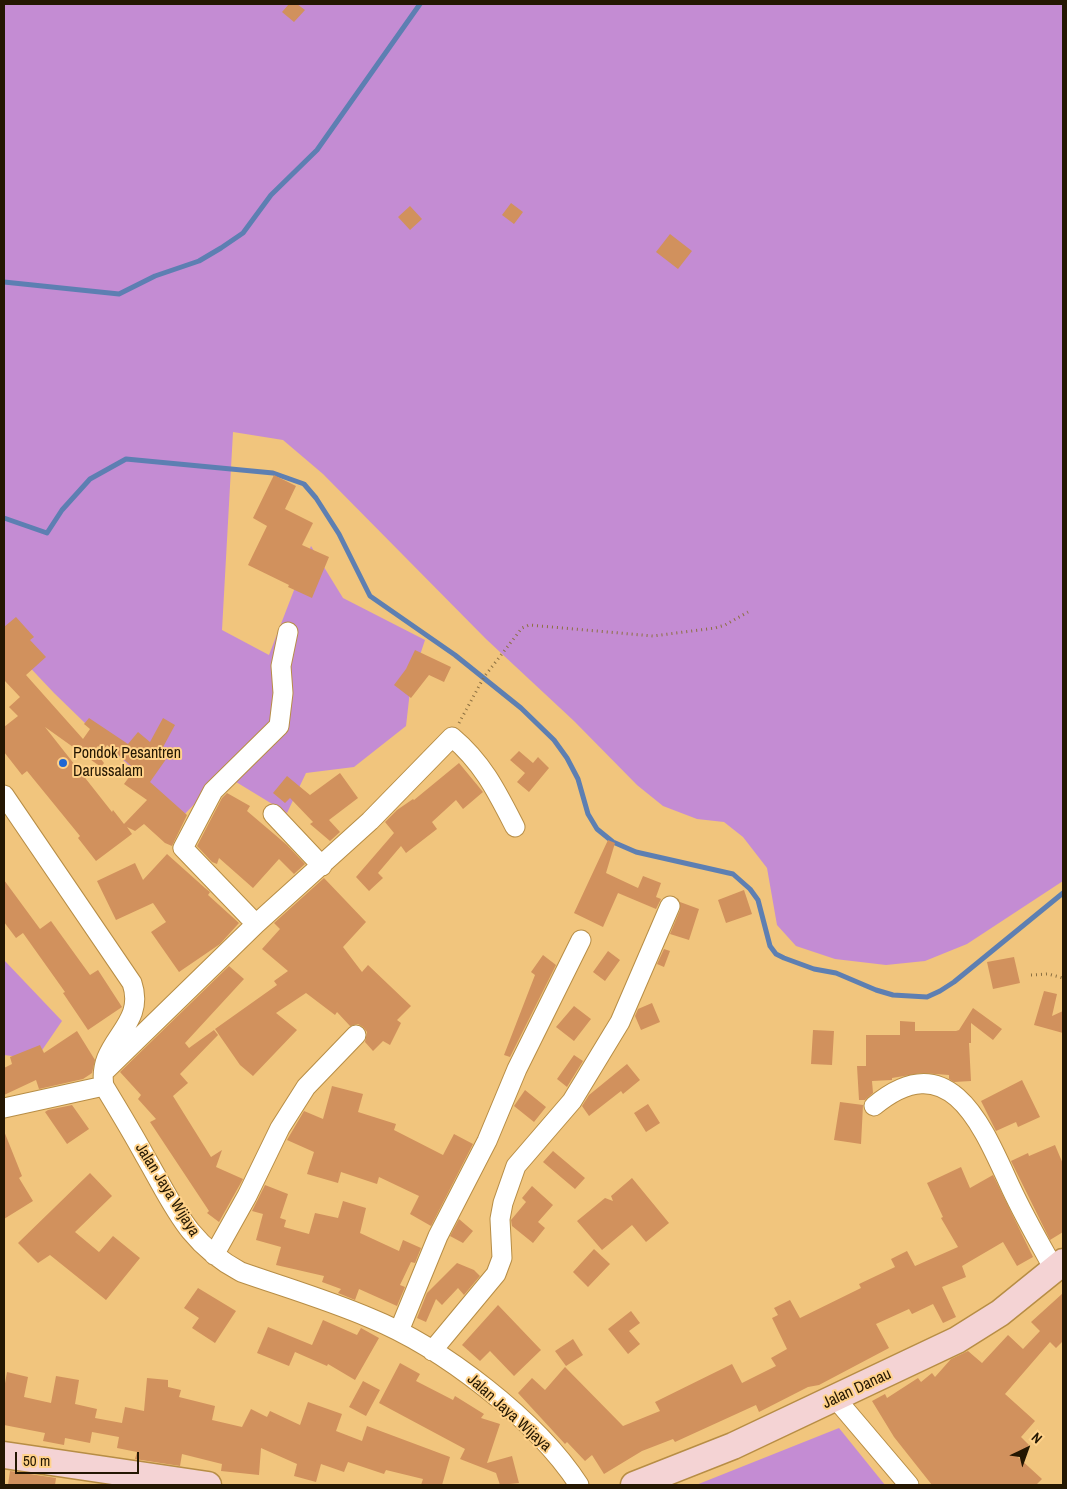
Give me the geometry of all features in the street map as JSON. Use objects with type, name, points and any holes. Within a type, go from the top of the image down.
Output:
[{"type":"street","points":[[256,924],[182,848],[213,791],[279,726],[282,693],[281,666],[288,632]]},
{"type":"street","points":[[4,1108],[104,1079],[256,924],[322,866],[405,787],[452,737],[483,768],[515,827]]},
{"type":"street","points":[[4,795],[132,984],[136,1001],[135,1009],[111,1047],[104,1079]]},
{"type":"street","points":[[273,814],[322,866]]},
{"type":"street","points":[[432,1350],[496,1274],[502,1258],[500,1219],[512,1175],[532,1146],[572,1101],[620,1022],[670,906]]},
{"type":"street","points":[[399,1331],[438,1236],[487,1141],[517,1069],[581,940]]},
{"type":"street","points":[[214,1255],[280,1128],[306,1087],[356,1035]]},
{"type":"street","name":"Jalan Jaya Wijaya","points":[[104,1079],[185,1226],[214,1255],[241,1272],[370,1318],[399,1331],[432,1350],[468,1376],[538,1436],[568,1468],[579,1485]]},
{"type":"street","points":[[874,1106],[889,1093],[911,1085],[931,1084],[960,1099],[972,1111],[990,1142],[1024,1215],[1059,1266]]},
{"type":"street","name":"Jalan Danau","points":[[634,1485],[734,1446],[957,1340],[1000,1313],[1059,1266]]},
{"type":"street","points":[[836,1399],[909,1485]]},
{"type":"street","points":[[4,1455],[111,1473],[208,1485]]},
{"type":"path","points":[[452,737],[484,677],[522,628],[529,625],[653,636],[715,628],[725,625],[748,612]]},
{"type":"path","points":[[1031,975],[1048,974],[1063,978]]},
{"type":"shaded area","points":[[4,4],[1063,4],[1063,881],[967,944],[925,961],[886,965],[835,959],[796,946],[777,925],[767,868],[743,837],[724,822],[697,819],[663,806],[637,785],[574,721],[486,639],[323,474],[283,440],[233,432],[222,630],[269,655],[311,546],[343,598],[425,640],[411,682],[406,726],[354,767],[306,773],[287,813],[223,774],[182,817],[54,693],[4,640]]},
{"type":"shaded area","points":[[4,960],[62,1021],[36,1059],[4,1055]]},
{"type":"shaded area","points":[[839,1428],[885,1485],[696,1485]]},
{"type":"building","points":[[289,4],[297,4],[305,10],[294,22],[282,12]]},
{"type":"building","points":[[511,203],[523,212],[514,224],[502,215]]},
{"type":"building","points":[[410,206],[422,219],[410,230],[398,217]]},
{"type":"building","points":[[670,234],[692,251],[678,269],[656,252]]},
{"type":"building","points":[[274,475],[296,486],[285,509],[313,523],[302,545],[329,557],[312,598],[248,565],[267,526],[253,518]]},
{"type":"building","points":[[16,617],[34,637],[30,640],[46,657],[26,675],[83,739],[90,729],[84,724],[89,718],[128,744],[138,732],[150,742],[163,718],[175,725],[162,749],[169,755],[150,782],[187,815],[172,846],[165,843],[144,824],[135,831],[127,827],[132,834],[96,861],[78,838],[80,836],[27,771],[22,775],[4,752],[4,727],[18,716],[9,707],[20,697],[4,680],[4,627]],"holes":[[[45,727],[101,767],[104,763],[94,750],[98,746],[104,750],[107,745],[135,769],[124,784],[147,800],[124,824],[113,810],[112,812]]]},
{"type":"building","points":[[415,650],[451,667],[444,682],[429,675],[411,698],[394,685],[406,669]]},
{"type":"building","points":[[519,751],[533,763],[538,757],[549,768],[529,792],[517,782],[525,773],[510,760]]},
{"type":"building","points":[[459,763],[483,792],[463,809],[456,800],[432,822],[437,829],[406,853],[401,846],[378,873],[383,878],[369,891],[356,877],[394,833],[385,822],[397,810],[414,800]]},
{"type":"building","points":[[340,773],[358,798],[329,820],[340,832],[330,841],[310,824],[313,822],[290,798],[285,803],[273,793],[287,776],[310,795]]},
{"type":"building","points":[[227,793],[250,806],[247,811],[287,845],[305,864],[294,874],[279,859],[253,888],[219,858],[217,864],[212,862],[197,846],[222,798]]},
{"type":"building","points":[[608,840],[615,843],[606,873],[638,888],[643,876],[661,883],[656,897],[661,899],[656,909],[618,893],[603,927],[574,913]]},
{"type":"building","points":[[167,854],[210,892],[208,895],[239,923],[220,944],[179,972],[151,932],[166,922],[153,903],[116,920],[97,881],[135,863],[143,880]]},
{"type":"building","points":[[324,878],[366,922],[343,947],[362,972],[368,965],[411,1006],[397,1020],[401,1023],[390,1045],[383,1041],[373,1051],[365,1042],[367,1032],[363,1027],[358,1024],[350,1026],[337,1012],[335,1015],[306,993],[276,1013],[297,1030],[253,1076],[240,1065],[215,1029],[277,985],[274,981],[288,971],[262,949],[280,929],[274,923]]},
{"type":"building","points":[[4,880],[40,929],[51,921],[90,975],[98,970],[122,1007],[88,1030],[63,993],[65,992],[23,933],[16,938],[4,922]]},
{"type":"building","points":[[744,890],[752,914],[726,923],[718,900]]},
{"type":"building","points":[[680,902],[699,909],[689,940],[670,934],[680,910]]},
{"type":"building","points":[[664,949],[670,951],[664,967],[657,964]]},
{"type":"building","points":[[608,951],[620,960],[605,981],[593,972]]},
{"type":"building","points":[[543,955],[556,965],[510,1057],[504,1055],[535,975],[531,972]]},
{"type":"building","points":[[1014,957],[1020,983],[993,989],[987,962]]},
{"type":"building","points":[[229,966],[244,979],[185,1043],[189,1048],[214,1030],[218,1035],[180,1074],[188,1083],[173,1096],[211,1157],[222,1150],[216,1167],[243,1179],[219,1222],[207,1213],[209,1211],[150,1122],[156,1119],[138,1099],[141,1095],[120,1072]]},
{"type":"building","points":[[1044,991],[1057,994],[1052,1016],[1063,1011],[1063,1033],[1034,1025]]},
{"type":"building","points":[[652,1003],[660,1022],[641,1030],[635,1016],[638,1009]]},
{"type":"building","points":[[574,1006],[591,1019],[574,1041],[556,1027]]},
{"type":"building","points":[[973,1008],[1002,1029],[993,1040],[971,1023],[971,1043],[969,1043],[971,1081],[954,1082],[949,1079],[949,1075],[922,1073],[892,1078],[892,1080],[872,1081],[873,1093],[865,1100],[859,1100],[857,1066],[866,1066],[866,1035],[900,1035],[900,1021],[915,1022],[915,1031],[956,1031],[959,1030]]},
{"type":"building","points":[[813,1030],[834,1031],[832,1065],[811,1064]]},
{"type":"building","points":[[77,1031],[95,1060],[92,1073],[83,1079],[39,1089],[36,1080],[4,1095],[4,1068],[12,1064],[10,1057],[40,1045],[44,1053]]},
{"type":"building","points":[[574,1055],[583,1061],[567,1087],[557,1079]]},
{"type":"building","points":[[627,1064],[640,1080],[623,1094],[621,1091],[589,1116],[582,1106],[589,1095]]},
{"type":"building","points":[[1022,1080],[1040,1117],[1018,1127],[1016,1122],[996,1131],[981,1101]]},
{"type":"building","points":[[332,1086],[363,1094],[358,1112],[396,1124],[394,1130],[443,1155],[454,1134],[473,1144],[431,1226],[410,1214],[419,1196],[379,1177],[377,1184],[341,1172],[338,1183],[307,1174],[314,1152],[287,1140],[304,1111],[323,1119]]},
{"type":"building","points":[[525,1090],[546,1107],[534,1122],[514,1106]]},
{"type":"building","points":[[840,1102],[863,1105],[861,1144],[834,1140]]},
{"type":"building","points":[[648,1104],[660,1123],[646,1132],[634,1113]]},
{"type":"building","points":[[72,1105],[89,1129],[67,1144],[45,1112]]},
{"type":"building","points":[[4,1131],[22,1176],[19,1178],[33,1201],[4,1219]]},
{"type":"building","points":[[1055,1145],[1063,1164],[1063,1232],[1050,1240],[1011,1161],[1028,1153],[1029,1156]]},
{"type":"building","points":[[553,1151],[585,1178],[575,1189],[543,1162]]},
{"type":"building","points":[[961,1167],[970,1188],[993,1175],[1033,1257],[1017,1266],[1003,1242],[962,1266],[966,1277],[942,1287],[956,1317],[943,1323],[933,1304],[912,1314],[909,1309],[876,1324],[889,1348],[819,1385],[808,1387],[759,1412],[756,1405],[675,1442],[673,1439],[642,1451],[604,1474],[592,1455],[585,1461],[567,1442],[565,1444],[518,1393],[532,1378],[545,1390],[565,1367],[623,1426],[660,1411],[655,1402],[732,1364],[742,1383],[776,1366],[771,1358],[787,1349],[772,1318],[778,1315],[774,1308],[790,1300],[800,1318],[861,1288],[859,1284],[895,1267],[891,1259],[907,1251],[915,1266],[958,1247],[941,1218],[943,1217],[927,1183]]},
{"type":"building","points":[[90,1173],[112,1196],[75,1232],[99,1252],[113,1236],[140,1258],[106,1300],[50,1255],[38,1263],[18,1243]]},
{"type":"building","points":[[632,1178],[669,1223],[646,1242],[632,1225],[602,1250],[577,1221],[605,1198],[613,1201],[611,1196]]},
{"type":"building","points":[[265,1185],[288,1194],[280,1218],[286,1220],[284,1227],[309,1234],[315,1213],[338,1218],[343,1201],[366,1208],[360,1233],[399,1251],[403,1240],[421,1248],[415,1263],[411,1262],[400,1285],[405,1287],[397,1306],[359,1289],[355,1300],[338,1293],[341,1289],[322,1282],[324,1276],[276,1265],[281,1247],[256,1240],[263,1214],[252,1211]]},
{"type":"building","points":[[532,1186],[553,1205],[538,1222],[545,1228],[533,1243],[512,1226],[511,1220],[526,1202],[522,1198]]},
{"type":"building","points":[[459,1219],[473,1231],[463,1243],[450,1236]]},
{"type":"building","points":[[594,1249],[610,1264],[588,1287],[573,1272]]},
{"type":"building","points":[[457,1263],[474,1270],[480,1276],[464,1295],[458,1288],[442,1305],[436,1299],[426,1322],[417,1318],[427,1293]]},
{"type":"building","points":[[198,1288],[236,1311],[215,1343],[192,1328],[199,1318],[184,1308]]},
{"type":"building","points":[[1063,1293],[1063,1341],[1056,1348],[1050,1342],[1005,1394],[1035,1421],[1021,1437],[1029,1445],[1018,1457],[1042,1479],[1036,1485],[932,1485],[894,1437],[872,1401],[885,1394],[887,1398],[918,1378],[921,1382],[932,1373],[935,1377],[951,1359],[968,1351],[982,1363],[1008,1335],[1023,1349],[1040,1331],[1031,1322]]},
{"type":"building","points":[[498,1305],[541,1350],[514,1376],[490,1351],[480,1361],[462,1345]]},
{"type":"building","points":[[631,1311],[640,1323],[629,1331],[640,1344],[628,1354],[608,1329]]},
{"type":"building","points":[[323,1320],[357,1335],[361,1328],[379,1338],[355,1380],[328,1364],[327,1366],[295,1352],[289,1366],[257,1353],[268,1327],[312,1345]]},
{"type":"building","points":[[573,1339],[583,1355],[566,1366],[555,1351]]},
{"type":"building","points":[[400,1363],[420,1374],[416,1381],[453,1400],[455,1396],[484,1414],[481,1418],[500,1424],[487,1463],[512,1456],[519,1483],[500,1485],[496,1473],[460,1459],[465,1449],[379,1403]]},
{"type":"building","points":[[7,1372],[28,1377],[24,1397],[51,1403],[56,1376],[79,1380],[75,1404],[97,1409],[95,1418],[122,1423],[125,1407],[144,1411],[147,1378],[168,1380],[168,1387],[181,1390],[179,1397],[215,1406],[212,1420],[242,1427],[251,1409],[267,1417],[270,1411],[300,1425],[308,1402],[342,1414],[336,1431],[362,1441],[367,1426],[450,1457],[442,1485],[421,1485],[423,1479],[386,1470],[384,1474],[348,1462],[344,1472],[321,1464],[316,1482],[294,1476],[297,1464],[261,1448],[259,1475],[221,1471],[222,1464],[182,1454],[180,1466],[135,1459],[137,1452],[117,1448],[119,1437],[92,1432],[90,1443],[65,1438],[64,1445],[43,1441],[45,1433],[4,1425],[4,1389]]},
{"type":"building","points":[[363,1381],[380,1390],[366,1416],[349,1407]]},
{"type":"building","points":[[10,1471],[56,1478],[55,1485],[8,1485]]},
{"type":"waterway","points":[[4,282],[119,294],[155,276],[199,261],[221,248],[243,233],[271,195],[317,150],[420,4]]},
{"type":"waterway","points":[[4,518],[47,533],[62,510],[90,479],[126,459],[273,473],[304,484],[316,498],[339,534],[370,596],[455,655],[521,708],[554,740],[567,758],[578,779],[588,814],[597,829],[613,842],[636,852],[733,874],[750,889],[758,900],[770,946],[776,954],[814,969],[836,973],[893,995],[927,997],[954,982],[1063,893]]},
{"type":"place","name":"Pondok Pesantren Darussalam","points":[[63,763]]}]
